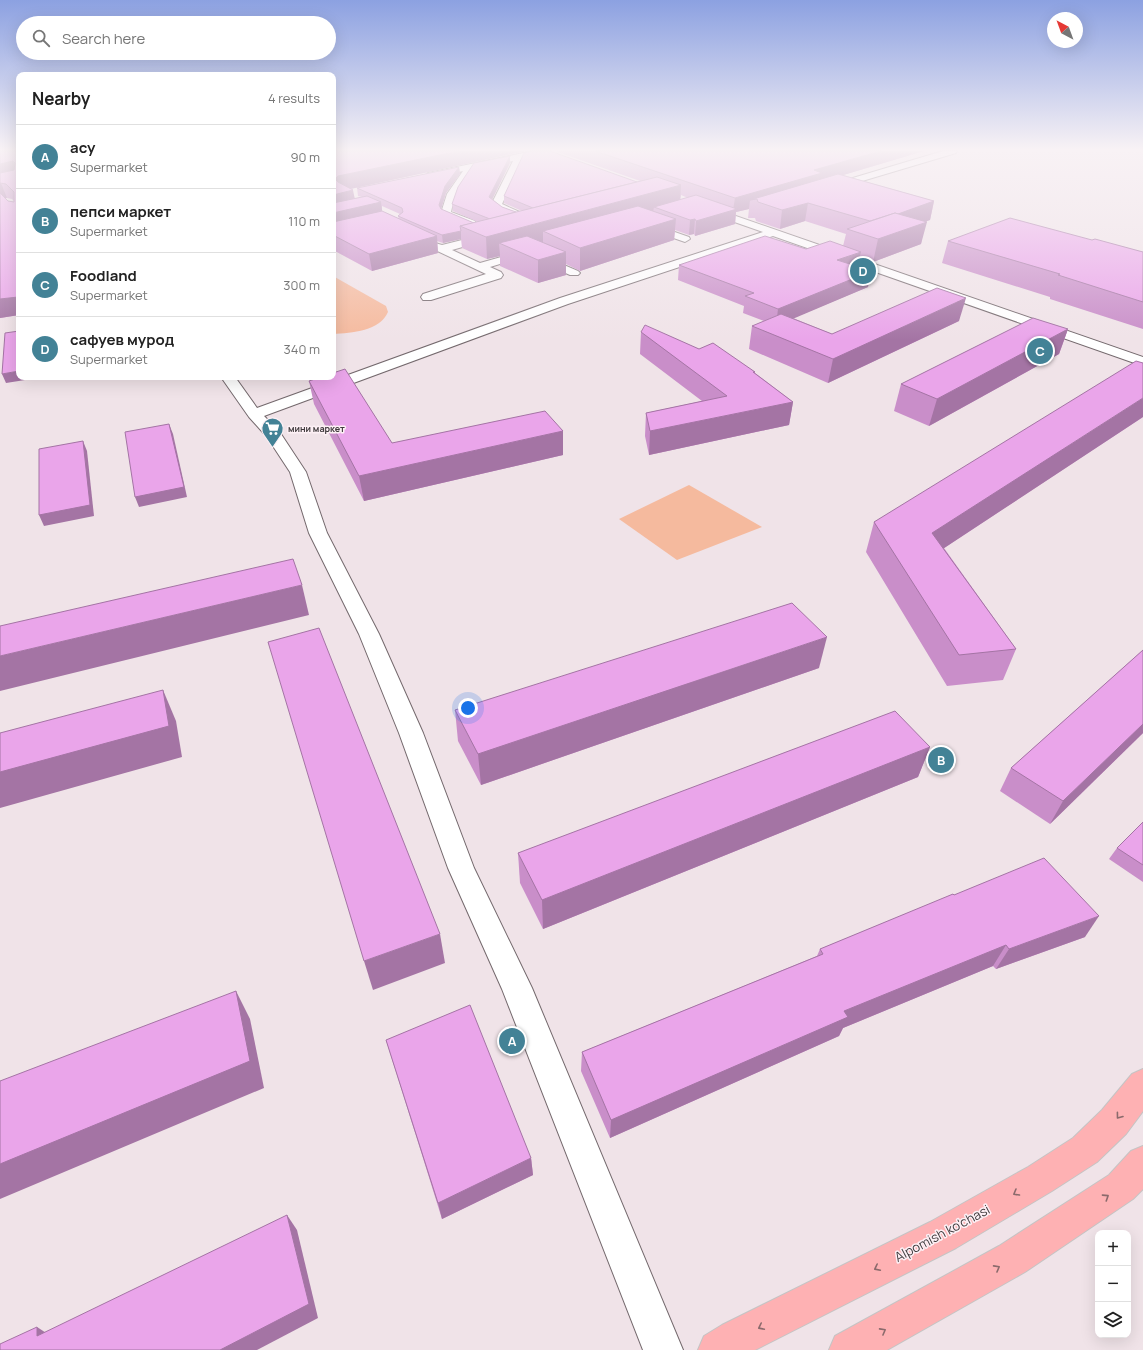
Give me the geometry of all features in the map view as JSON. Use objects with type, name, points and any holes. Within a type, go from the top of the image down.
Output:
[{"type":"main road","name":"Alpomish ko'chasi","points":[[718,1350],[736,1339],[943,1235],[1040,1179],[1085,1150],[1114,1122],[1143,1085]]},
{"type":"main road","points":[[849,1350],[1012,1259],[1121,1187],[1143,1163]]},
{"type":"street","points":[[441,249],[500,233],[449,214]]},
{"type":"street","points":[[515,214],[532,220]]},
{"type":"street","points":[[722,214],[1143,362]]},
{"type":"street","points":[[733,218],[744,214]]},
{"type":"street","points":[[652,218],[638,222],[685,239]]},
{"type":"street","points":[[254,414],[564,301],[774,232]]},
{"type":"street","points":[[426,297],[497,275],[427,242]]},
{"type":"street","points":[[478,267],[543,248]]},
{"type":"street","points":[[528,252],[574,273]]},
{"type":"street","points":[[230,380],[254,414],[273,434],[298,472],[318,533],[370,634],[411,733],[461,868],[517,988],[663,1350]]},
{"type":"shaded area","points":[[336,278],[386,306],[388,312],[379,323],[372,327],[357,332],[336,334]]},
{"type":"shaded area","points":[[689,485],[762,527],[677,560],[619,519]]},
{"type":"building","points":[[0,214],[16,214],[16,297],[0,299]]},
{"type":"building","points":[[369,214],[389,214],[437,236],[369,254],[336,237],[336,221]]},
{"type":"building","points":[[400,214],[453,214],[474,223],[460,226],[461,231],[442,235],[398,216]]},
{"type":"building","points":[[477,214],[509,214],[490,219]]},
{"type":"building","points":[[508,214],[572,214],[486,237],[460,226]]},
{"type":"building","points":[[608,214],[661,214],[676,219],[580,248],[543,231]]},
{"type":"building","points":[[673,214],[720,214],[696,221],[695,219],[690,220]]},
{"type":"building","points":[[846,214],[892,214],[870,221]]},
{"type":"building","points":[[892,214],[899,214],[927,222],[878,239],[847,229]]},
{"type":"building","points":[[1010,218],[1143,252],[1143,302],[1058,275],[1060,274],[948,241]]},
{"type":"building","points":[[527,236],[566,252],[538,260],[499,243]]},
{"type":"building","points":[[765,236],[806,249],[830,241],[861,252],[837,260],[872,271],[778,309],[745,296],[754,293],[679,265]]},
{"type":"building","points":[[937,288],[966,298],[833,359],[752,326],[781,314],[832,334]]},
{"type":"building","points":[[1033,318],[1068,329],[937,399],[901,384]]},
{"type":"building","points":[[645,325],[699,349],[713,343],[755,372],[753,372],[793,402],[650,431],[646,413],[727,396],[641,332]]},
{"type":"building","points":[[16,331],[16,372],[2,374],[5,333]]},
{"type":"building","points":[[1136,361],[1143,363],[1143,398],[932,533],[1016,649],[959,655],[874,522]]},
{"type":"building","points":[[345,369],[392,443],[545,411],[563,431],[359,476],[309,381],[336,380],[336,372]]},
{"type":"building","points":[[169,424],[184,487],[135,497],[125,432]]},
{"type":"building","points":[[83,441],[90,505],[39,515],[39,449]]},
{"type":"building","points":[[293,559],[302,585],[0,656],[0,626]]},
{"type":"building","points":[[792,603],[827,637],[478,754],[455,710]]},
{"type":"building","points":[[319,628],[440,934],[364,961],[268,642]]},
{"type":"building","points":[[1143,650],[1143,724],[1063,801],[1011,768]]},
{"type":"building","points":[[163,690],[169,726],[0,772],[0,733]]},
{"type":"building","points":[[895,711],[930,747],[542,900],[518,853]]},
{"type":"building","points":[[1143,822],[1143,865],[1117,848]]},
{"type":"building","points":[[1044,858],[1099,916],[1009,949],[1006,945],[844,1011],[848,1017],[611,1120],[582,1052],[823,954],[820,949]]},
{"type":"building","points":[[236,991],[250,1061],[0,1164],[0,1081]]},
{"type":"building","points":[[470,1005],[531,1158],[438,1203],[386,1040]]},
{"type":"building","points":[[287,1215],[309,1304],[220,1350],[0,1350],[0,1344],[37,1327],[37,1336]]},
{"type":"place","name":"сафуев мурод","points":[[863,271]]},
{"type":"place","name":"Foodland","points":[[1040,351]]},
{"type":"place","name":"мини маркет","points":[[273,448]]},
{"type":"place","name":"пепси маркет","points":[[941,760]]},
{"type":"place","name":"асу","points":[[512,1041]]}]
